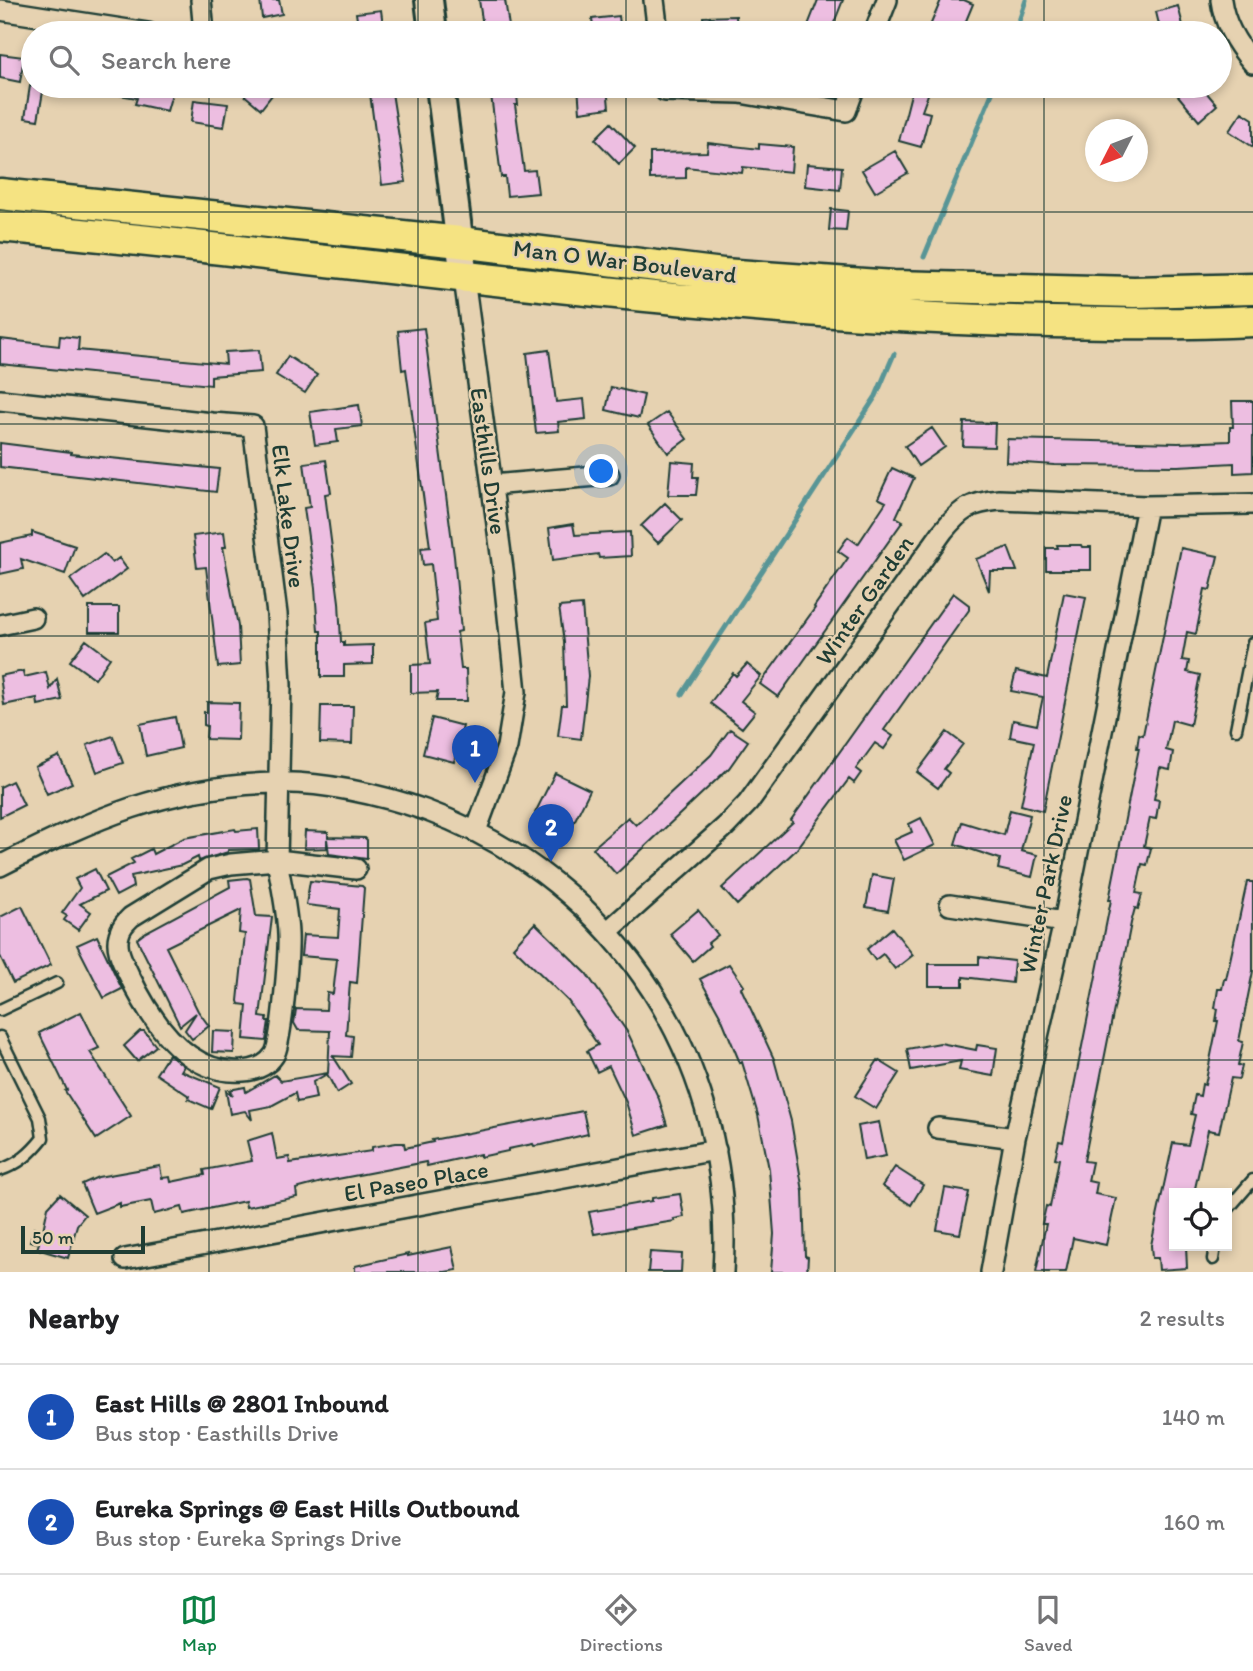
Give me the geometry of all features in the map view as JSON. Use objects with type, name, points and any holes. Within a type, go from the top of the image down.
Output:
[{"type":"main road","name":"Man O War Boulevard","points":[[0,194],[460,242],[723,274],[893,286],[1134,292],[1253,289]]},
{"type":"main road","name":"Man O War Boulevard","points":[[0,226],[762,308],[861,315],[1090,323],[1253,321]]},
{"type":"street","points":[[201,0],[203,21]]},
{"type":"street","points":[[429,0],[432,21]]},
{"type":"street","points":[[654,0],[657,21]]},
{"type":"street","points":[[879,21],[887,0]]},
{"type":"street","points":[[1221,0],[1228,21]]},
{"type":"street","points":[[0,10],[71,21]]},
{"type":"street","points":[[1232,32],[1253,64]]},
{"type":"street","name":"Easthills Drive","points":[[442,98],[516,692],[507,747],[476,831]]},
{"type":"street","points":[[769,98],[846,111],[851,98]]},
{"type":"street","name":"Elk Lake Drive","points":[[0,400],[212,424],[253,426],[277,614],[281,685],[278,782]]},
{"type":"street","points":[[492,485],[608,475]]},
{"type":"street","name":"Winter Garden","points":[[607,932],[726,826],[748,803],[943,531],[966,507],[999,500],[1147,506],[1253,504]]},
{"type":"street","name":"Winter Park Drive","points":[[991,1272],[1015,1138],[1064,922],[1147,506]]},
{"type":"street","points":[[0,625],[33,618]]},
{"type":"street","points":[[278,782],[277,860],[288,935],[278,1048],[264,1065],[254,1070],[231,1073],[219,1071],[179,1047],[160,1029],[141,1002],[120,955],[119,934],[122,925],[131,917],[209,869],[231,864],[277,860],[356,869]]},
{"type":"street","points":[[0,866],[97,819],[148,801],[206,788],[278,782],[372,794],[405,803],[476,831],[572,897],[607,932],[650,986],[678,1037],[698,1082],[716,1150],[725,1216],[723,1272]]},
{"type":"street","points":[[950,905],[1064,922]]},
{"type":"street","points":[[938,1128],[1015,1138]]},
{"type":"street","name":"El Paseo Place","points":[[125,1259],[716,1150]]},
{"type":"lane","points":[[1236,729],[1249,687],[1253,643]]},
{"type":"lane","points":[[0,1010],[57,983]]},
{"type":"lane","points":[[0,1037],[40,1118],[43,1138],[30,1154],[0,1170]]},
{"type":"lane","points":[[1232,1204],[1253,1180]]},
{"type":"lane","points":[[1213,1259],[1214,1251]]},
{"type":"building","points":[[260,0],[279,0],[282,14],[262,18]]},
{"type":"building","points":[[479,0],[505,0],[508,21],[482,21]]},
{"type":"building","points":[[818,0],[843,0],[835,21],[810,21]]},
{"type":"building","points":[[941,0],[964,0],[973,4],[966,21],[932,21]]},
{"type":"building","points":[[1178,6],[1182,21],[1158,21],[1156,12]]},
{"type":"building","points":[[381,10],[382,21],[357,21],[356,13]]},
{"type":"building","points":[[619,16],[620,21],[592,21]]},
{"type":"building","points":[[736,16],[736,21],[703,21],[703,17]]},
{"type":"building","points":[[0,54],[21,57],[20,82],[0,78]]},
{"type":"building","points":[[28,98],[42,98],[38,120],[25,118]]},
{"type":"building","points":[[137,98],[171,98],[167,111],[135,104]]},
{"type":"building","points":[[248,98],[270,98],[261,109]]},
{"type":"building","points":[[371,98],[393,98],[406,182],[382,185]]},
{"type":"building","points":[[491,98],[517,98],[518,105],[515,105],[524,171],[535,170],[538,193],[507,196],[505,177],[501,177]]},
{"type":"building","points":[[579,98],[608,98],[609,108],[580,112]]},
{"type":"building","points":[[910,98],[927,98],[922,111],[930,113],[921,147],[899,141]]},
{"type":"building","points":[[1180,98],[1211,98],[1217,105],[1199,121]]},
{"type":"building","points":[[194,100],[228,104],[224,127],[191,122]]},
{"type":"building","points":[[1242,112],[1253,119],[1253,147],[1229,131]]},
{"type":"building","points":[[611,123],[635,148],[619,164],[595,139]]},
{"type":"building","points":[[708,143],[759,149],[759,144],[793,147],[791,172],[743,167],[742,173],[686,167],[686,178],[650,179],[650,153],[707,152]]},
{"type":"building","points":[[895,151],[908,173],[875,192],[862,170]]},
{"type":"building","points":[[807,164],[842,167],[840,190],[805,186]]},
{"type":"building","points":[[831,209],[848,211],[846,231],[829,230]]},
{"type":"building","points":[[424,328],[454,556],[461,631],[457,632],[461,669],[466,669],[467,701],[436,701],[438,692],[411,693],[411,665],[430,664],[425,623],[437,621],[431,564],[423,565],[421,548],[430,547],[406,369],[402,370],[398,331]]},
{"type":"building","points":[[60,336],[79,338],[78,350],[226,364],[225,352],[259,350],[261,372],[211,376],[211,385],[0,364],[0,339],[59,346]]},
{"type":"building","points":[[549,350],[556,402],[584,399],[586,419],[558,422],[559,431],[536,433],[527,353]]},
{"type":"building","points":[[288,356],[317,375],[305,393],[276,375]]},
{"type":"building","points":[[611,387],[644,395],[639,418],[606,410]]},
{"type":"building","points":[[1232,401],[1253,401],[1253,472],[1234,473],[1234,463],[1178,466],[1006,462],[1007,439],[1178,443],[1230,441],[1230,427],[1233,427]]},
{"type":"building","points":[[359,405],[362,426],[336,429],[338,442],[315,445],[310,412]]},
{"type":"building","points":[[667,412],[687,439],[668,453],[648,425]]},
{"type":"building","points":[[964,422],[995,423],[994,447],[963,446]]},
{"type":"building","points":[[932,428],[945,447],[918,466],[905,446]]},
{"type":"building","points":[[0,443],[71,454],[219,469],[216,492],[0,467]]},
{"type":"building","points":[[326,460],[331,493],[325,494],[339,602],[341,642],[344,642],[344,646],[373,645],[373,664],[344,665],[344,677],[321,677],[321,631],[318,631],[304,508],[310,507],[304,463]]},
{"type":"building","points":[[671,461],[694,463],[693,477],[698,477],[696,495],[668,495]]},
{"type":"building","points":[[892,468],[914,478],[896,517],[903,521],[778,697],[760,684],[848,558],[838,551],[848,537],[858,544],[886,502],[878,498]]},
{"type":"building","points":[[665,503],[682,520],[658,543],[641,526]]},
{"type":"building","points":[[573,524],[575,535],[630,532],[631,556],[599,558],[598,554],[553,560],[549,528]]},
{"type":"building","points":[[32,532],[75,546],[65,574],[21,559],[23,569],[0,574],[0,543],[32,536]]},
{"type":"building","points":[[224,532],[226,547],[223,547],[238,626],[240,665],[218,667],[206,567],[197,568],[193,536]]},
{"type":"building","points":[[1057,545],[1091,547],[1091,570],[1046,570],[1046,548],[1058,548]]},
{"type":"building","points":[[1008,547],[1017,571],[990,571],[989,591],[976,559]]},
{"type":"building","points":[[1181,548],[1218,556],[1210,590],[1205,589],[1196,634],[1187,632],[1182,660],[1189,661],[1187,672],[1200,675],[1190,725],[1172,720],[1166,750],[1173,752],[1170,770],[1160,768],[1154,799],[1159,800],[1156,819],[1150,818],[1144,846],[1151,848],[1147,865],[1142,864],[1136,893],[1142,894],[1131,923],[1084,1161],[1092,1162],[1088,1181],[1097,1183],[1095,1194],[1116,1198],[1106,1245],[1073,1238],[1066,1272],[1036,1272],[1046,1224],[1042,1224],[1046,1206],[1050,1207],[1059,1159],[1055,1158],[1059,1141],[1063,1142],[1111,900],[1139,748],[1139,734],[1143,735]]},
{"type":"building","points":[[104,554],[112,563],[119,558],[127,569],[85,600],[70,579]]},
{"type":"building","points":[[953,593],[969,605],[969,610],[884,730],[893,736],[884,749],[875,743],[856,769],[861,773],[854,783],[849,779],[796,850],[737,905],[722,888],[793,822],[791,820]]},
{"type":"building","points":[[1064,593],[1086,597],[1043,811],[1021,805],[1034,742],[1010,737],[1013,720],[1037,725],[1043,697],[1011,691],[1016,671],[1047,678]]},
{"type":"building","points":[[582,605],[588,676],[581,739],[558,736],[562,705],[566,705],[564,642],[559,607]]},
{"type":"building","points":[[89,607],[119,607],[119,632],[89,632]]},
{"type":"building","points":[[86,640],[110,658],[95,679],[70,661]]},
{"type":"building","points":[[747,664],[761,676],[741,701],[755,712],[742,728],[710,703],[733,673],[736,676]]},
{"type":"building","points":[[23,671],[24,677],[46,672],[50,689],[57,679],[62,700],[38,705],[37,698],[4,705],[0,676]]},
{"type":"building","points":[[207,702],[239,703],[238,740],[206,739],[204,712],[207,712]]},
{"type":"building","points":[[321,706],[353,706],[352,744],[320,743]]},
{"type":"building","points":[[175,717],[181,748],[146,756],[140,724]]},
{"type":"building","points":[[432,718],[463,726],[454,762],[423,754]]},
{"type":"building","points":[[730,729],[748,741],[729,768],[616,874],[593,848],[628,817],[636,825],[711,755]]},
{"type":"building","points":[[947,732],[963,744],[944,769],[949,773],[938,788],[917,772]]},
{"type":"building","points":[[113,736],[123,763],[97,772],[87,745]]},
{"type":"building","points":[[59,756],[72,783],[47,794],[35,767]]},
{"type":"building","points":[[555,773],[590,790],[570,830],[535,813]]},
{"type":"building","points":[[12,781],[24,805],[0,817],[0,787]]},
{"type":"building","points":[[1010,810],[1030,815],[1021,851],[1037,855],[1032,877],[998,869],[1000,859],[955,844],[962,822],[1004,835]]},
{"type":"building","points":[[921,818],[935,845],[904,860],[894,840],[912,832],[909,824]]},
{"type":"building","points":[[235,829],[258,829],[259,849],[228,850],[199,861],[198,857],[182,865],[131,876],[133,887],[116,896],[106,877],[134,863],[131,859],[151,849],[153,854],[184,838]]},
{"type":"building","points":[[305,831],[328,832],[328,837],[365,838],[367,859],[329,854],[327,839],[327,848],[304,849]]},
{"type":"building","points":[[95,869],[106,891],[80,904],[91,912],[78,930],[64,920],[67,916],[62,913],[80,888],[75,879]]},
{"type":"building","points":[[872,875],[894,879],[888,911],[866,907]]},
{"type":"building","points":[[250,879],[256,916],[272,917],[260,1017],[269,1021],[266,1041],[244,1039],[247,1005],[239,1004],[238,1001],[245,934],[239,933],[241,910],[166,947],[198,1011],[209,1026],[192,1039],[185,1030],[196,1013],[180,1026],[137,939],[230,887],[229,880]]},
{"type":"building","points":[[310,881],[364,888],[357,983],[350,982],[346,1035],[353,1036],[351,1057],[333,1056],[351,1084],[337,1093],[327,1074],[313,1082],[316,1098],[297,1102],[295,1093],[271,1106],[250,1110],[252,1120],[245,1111],[230,1114],[226,1091],[233,1096],[229,1090],[245,1087],[246,1092],[275,1075],[281,1081],[328,1073],[330,1031],[298,1030],[294,1023],[296,1009],[326,1010],[327,993],[333,994],[337,959],[301,956],[303,935],[338,937],[340,909],[306,905]]},
{"type":"building","points":[[1247,882],[1253,882],[1253,971],[1239,1041],[1243,1042],[1238,1065],[1242,1066],[1239,1079],[1231,1078],[1219,1132],[1208,1130],[1195,1188],[1169,1188],[1169,1251],[1186,1251],[1187,1268],[1159,1270],[1158,1258],[1152,1258],[1151,1245],[1173,1143],[1188,1145],[1195,1115],[1191,1114],[1195,1095],[1200,1096],[1202,1084],[1205,1085],[1218,1021],[1218,1009],[1215,1008],[1218,989],[1222,989]]},
{"type":"building","points":[[22,906],[51,965],[13,983],[0,956],[0,917]]},
{"type":"building","points":[[698,910],[718,935],[693,961],[670,934]]},
{"type":"building","points":[[535,923],[586,973],[628,1033],[659,1099],[667,1125],[636,1135],[626,1102],[609,1066],[597,1072],[587,1051],[598,1045],[568,1001],[513,947]]},
{"type":"building","points":[[892,928],[913,955],[895,969],[883,954],[875,960],[867,949]]},
{"type":"building","points":[[97,936],[122,989],[104,998],[77,945]]},
{"type":"building","points":[[979,957],[1014,961],[1012,983],[963,977],[963,986],[929,986],[929,964],[979,964]]},
{"type":"building","points":[[729,964],[744,986],[741,988],[774,1059],[791,1121],[803,1191],[807,1272],[771,1272],[774,1234],[769,1169],[758,1115],[742,1062],[740,1063],[721,1017],[700,979]]},
{"type":"building","points":[[81,1012],[99,1048],[90,1052],[131,1116],[96,1139],[65,1091],[67,1090],[39,1033]]},
{"type":"building","points":[[140,1031],[144,1031],[156,1046],[137,1061],[124,1046]]},
{"type":"building","points":[[213,1031],[235,1032],[234,1053],[212,1052]]},
{"type":"building","points":[[940,1043],[976,1050],[977,1045],[997,1048],[993,1076],[959,1070],[961,1061],[911,1070],[907,1049]]},
{"type":"building","points":[[169,1054],[184,1066],[181,1071],[220,1087],[211,1109],[188,1099],[189,1096],[156,1074]]},
{"type":"building","points":[[878,1060],[899,1073],[876,1109],[855,1096]]},
{"type":"building","points":[[583,1111],[588,1134],[480,1157],[480,1154],[427,1166],[426,1162],[322,1182],[296,1189],[297,1197],[246,1207],[245,1201],[184,1214],[182,1207],[154,1214],[151,1201],[120,1207],[120,1203],[94,1213],[82,1184],[98,1177],[160,1166],[162,1178],[170,1177],[171,1182],[205,1175],[204,1170],[252,1161],[247,1141],[272,1133],[277,1159],[289,1157],[290,1163],[372,1151],[372,1147],[396,1143],[404,1143],[405,1148],[433,1142],[432,1140]]},
{"type":"building","points":[[879,1122],[886,1156],[864,1160],[858,1126]]},
{"type":"building","points":[[895,1167],[923,1185],[911,1205],[882,1186]]},
{"type":"building","points":[[945,1188],[969,1192],[960,1234],[937,1230]]},
{"type":"building","points":[[60,1194],[85,1215],[77,1225],[68,1258],[37,1249],[39,1243],[30,1241],[34,1228],[43,1230],[48,1207]]},
{"type":"building","points":[[680,1194],[684,1217],[674,1219],[675,1221],[594,1234],[589,1212]]},
{"type":"building","points":[[452,1247],[457,1270],[355,1272],[355,1266]]},
{"type":"building","points":[[650,1252],[682,1254],[681,1272],[648,1272]]},
{"type":"waterway","points":[[1019,21],[1026,0]]},
{"type":"waterway","points":[[924,257],[990,98]]},
{"type":"waterway","points":[[682,694],[876,396],[894,354]]},
{"type":"place","name":"East Hills @ 2801 Inbound","points":[[475,783]]},
{"type":"place","name":"Eureka Springs @ East Hills Outbound","points":[[551,862]]}]
